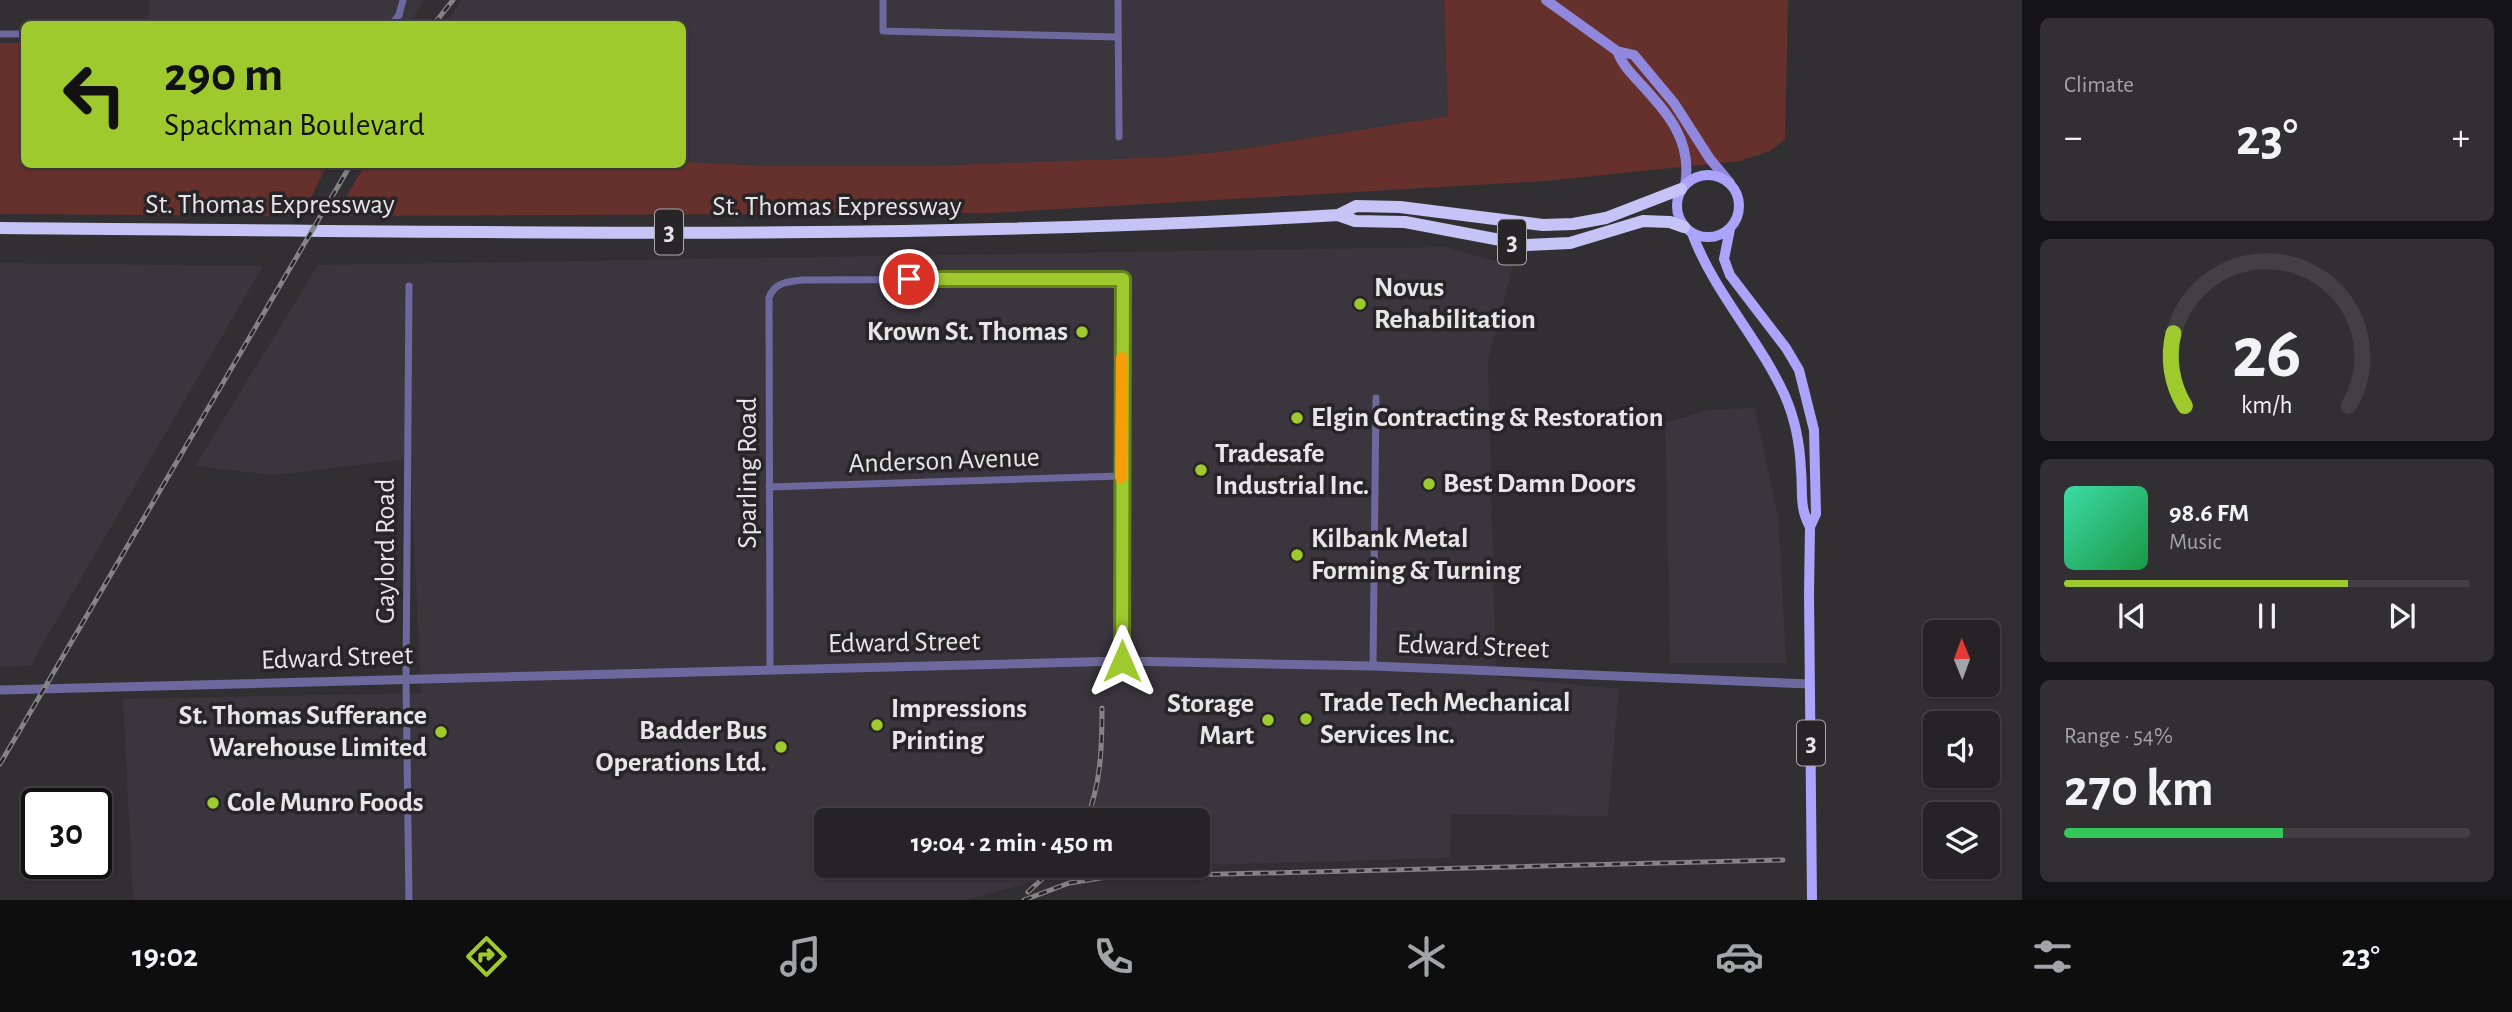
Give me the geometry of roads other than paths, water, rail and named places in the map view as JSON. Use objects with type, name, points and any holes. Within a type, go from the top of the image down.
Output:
[{"type":"highway","name":"St. Thomas Expressway","points":[[1338,215],[1356,206],[1400,207],[1543,225],[1573,224],[1606,218],[1683,187]]},
{"type":"highway","name":"St. Thomas Expressway","points":[[0,228],[896,232],[1098,227],[1338,215],[1355,221],[1405,222],[1527,245],[1570,243],[1643,221],[1670,222],[1688,230]]},
{"type":"main road","points":[[1546,0],[1617,51],[1634,55],[1674,103],[1710,159],[1736,191],[1740,211],[1730,229],[1712,237],[1688,230],[1678,217],[1676,207],[1688,163],[1682,138],[1648,92],[1621,62],[1617,51]]},
{"type":"main road","points":[[1683,187],[1700,175],[1711,174],[1730,183]]},
{"type":"main road","name":"3","points":[[1730,229],[1724,259],[1730,275],[1786,348],[1799,370],[1814,430],[1816,514],[1810,527],[1812,900]]},
{"type":"main road","name":"3","points":[[1688,230],[1700,256],[1753,339],[1785,397],[1793,420],[1800,458],[1803,514],[1810,527]]},
{"type":"street","points":[[394,21],[403,0]]},
{"type":"street","points":[[883,0],[884,31],[1118,37]]},
{"type":"street","points":[[1118,0],[1119,137]]},
{"type":"street","points":[[0,34],[21,34]]},
{"type":"street","name":"Sparling Road","points":[[770,669],[769,298],[771,290],[782,283],[803,280],[1123,279],[1121,476]]},
{"type":"street","name":"Gaylord Road","points":[[409,286],[406,679],[409,900]]},
{"type":"street","points":[[1373,666],[1377,398]]},
{"type":"street","points":[[1121,476],[1122,661]]},
{"type":"street","name":"Anderson Avenue","points":[[769,487],[1121,476]]},
{"type":"street","name":"Edward Street","points":[[0,690],[1122,661],[1373,666],[1810,684]]},
{"type":"railway","points":[[436,21],[453,0]]},
{"type":"railway","points":[[0,764],[349,168]]},
{"type":"railway","points":[[1091,808],[1100,765],[1102,708]]},
{"type":"railway","points":[[1024,900],[1069,883],[1107,877],[1783,860]]},
{"type":"railway","points":[[1028,892],[1043,878]]},
{"type":"place","name":"Novus Rehabilitation","points":[[1360,304]]},
{"type":"place","name":"Krown St. Thomas","points":[[1082,332]]},
{"type":"place","name":"Elgin Contracting & Restoration","points":[[1297,418]]},
{"type":"place","name":"Tradesafe Industrial Inc.","points":[[1201,470]]},
{"type":"place","name":"Best Damn Doors","points":[[1429,484]]},
{"type":"place","name":"Kilbank Metal Forming & Turning","points":[[1297,555]]},
{"type":"place","name":"Trade Tech Mechanical Services Inc.","points":[[1306,719]]},
{"type":"place","name":"Storage Mart","points":[[1268,720]]},
{"type":"place","name":"Impressions Printing","points":[[877,725]]},
{"type":"place","name":"St. Thomas Sufferance Warehouse Limited","points":[[441,732]]},
{"type":"place","name":"Badder Bus Operations Ltd.","points":[[781,747]]},
{"type":"place","name":"Cole Munro Foods","points":[[213,803]]}]
